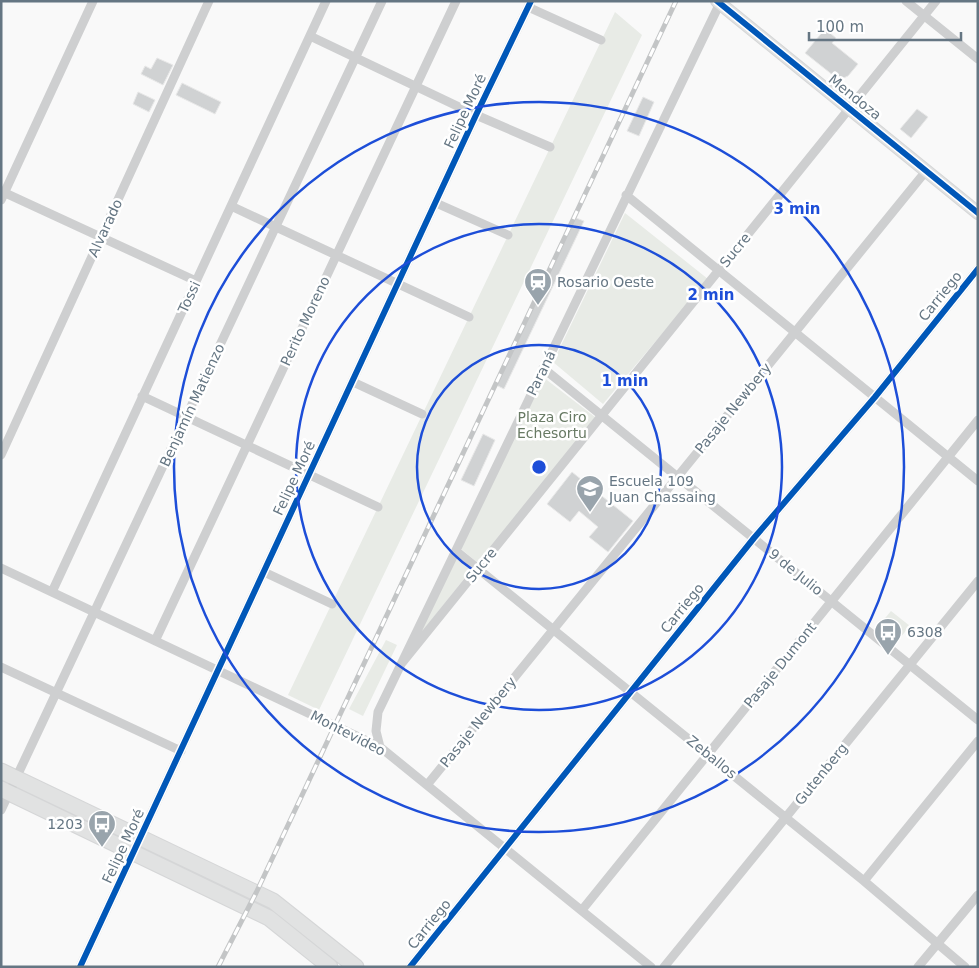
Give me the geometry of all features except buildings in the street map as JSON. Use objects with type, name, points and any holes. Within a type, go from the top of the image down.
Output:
[{"type":"main road","name":"Mendoza","points":[[718,2],[978,213]]},
{"type":"main road","points":[[1,771],[273,901],[356,967]]},
{"type":"main road","points":[[5,791],[269,918],[330,967]]},
{"type":"street","points":[[93,1],[2,195],[101,237],[196,281]]},
{"type":"street","name":"Alvarado","points":[[1,456],[210,1]]},
{"type":"street","name":"Tossi","points":[[52,592],[326,1]]},
{"type":"street","name":"Benjamín Matienzo","points":[[1,810],[5,791],[16,778],[382,1]]},
{"type":"street","name":"Perito Moreno","points":[[155,640],[456,1]]},
{"type":"street","points":[[906,1],[978,59]]},
{"type":"street","name":"Sucre","points":[[402,663],[936,1]]},
{"type":"street","name":"Paraná","points":[[380,747],[376,731],[378,712],[718,2]]},
{"type":"street","points":[[530,4],[601,40]]},
{"type":"street","name":"Felipe Moré","points":[[80,967],[476,115],[530,4]]},
{"type":"street","points":[[310,36],[550,148]]},
{"type":"street","name":"Pasaje Newbery","points":[[427,785],[926,171]]},
{"type":"street","points":[[626,195],[978,481]]},
{"type":"street","points":[[436,203],[508,235]]},
{"type":"street","points":[[231,206],[469,317]]},
{"type":"street","name":"Carriego","points":[[410,967],[754,538],[875,397],[978,269]]},
{"type":"street","name":"9 de Julio","points":[[543,368],[978,720]]},
{"type":"street","points":[[353,382],[422,414]]},
{"type":"street","points":[[142,396],[378,507]]},
{"type":"street","name":"Pasaje Dumont","points":[[582,910],[978,420]]},
{"type":"street","name":"Zeballos","points":[[456,551],[864,881],[965,967]]},
{"type":"street","name":"Montevideo","points":[[1,568],[380,747],[506,847],[651,967]]},
{"type":"street","points":[[264,572],[332,604]]},
{"type":"street","name":"Gutenberg","points":[[664,967],[978,581]]},
{"type":"street","points":[[1,667],[181,751]]},
{"type":"street","points":[[864,881],[978,741]]},
{"type":"street","points":[[918,967],[936,943],[978,895]]},
{"type":"green space","points":[[615,12],[642,35],[319,710],[288,695]]},
{"type":"green space","name":"Plaza Ciro Echesortu","points":[[625,213],[708,279],[603,404],[553,362]]},
{"type":"green space","name":"Plaza Ciro Echesortu","points":[[543,377],[595,417],[479,564],[460,548]]},
{"type":"green space","points":[[456,557],[472,569],[417,638]]},
{"type":"green space","points":[[891,611],[910,626],[899,639],[881,623]]},
{"type":"green space","points":[[386,640],[397,645],[363,716],[349,709]]},
{"type":"railway","points":[[218,967],[256,893],[676,1]]},
{"type":"cycle path","points":[[80,967],[476,115],[531,1]]},
{"type":"cycle path","points":[[717,1],[978,213]]},
{"type":"cycle path","points":[[410,967],[754,538],[875,397],[978,269]]},
{"type":"place","name":"Rosario Oeste","points":[[538,306]]},
{"type":"place","name":"Escuela 109 Juan Chassaing","points":[[590,513]]},
{"type":"place","name":"6308","points":[[888,656]]},
{"type":"place","name":"1203","points":[[102,848]]}]
